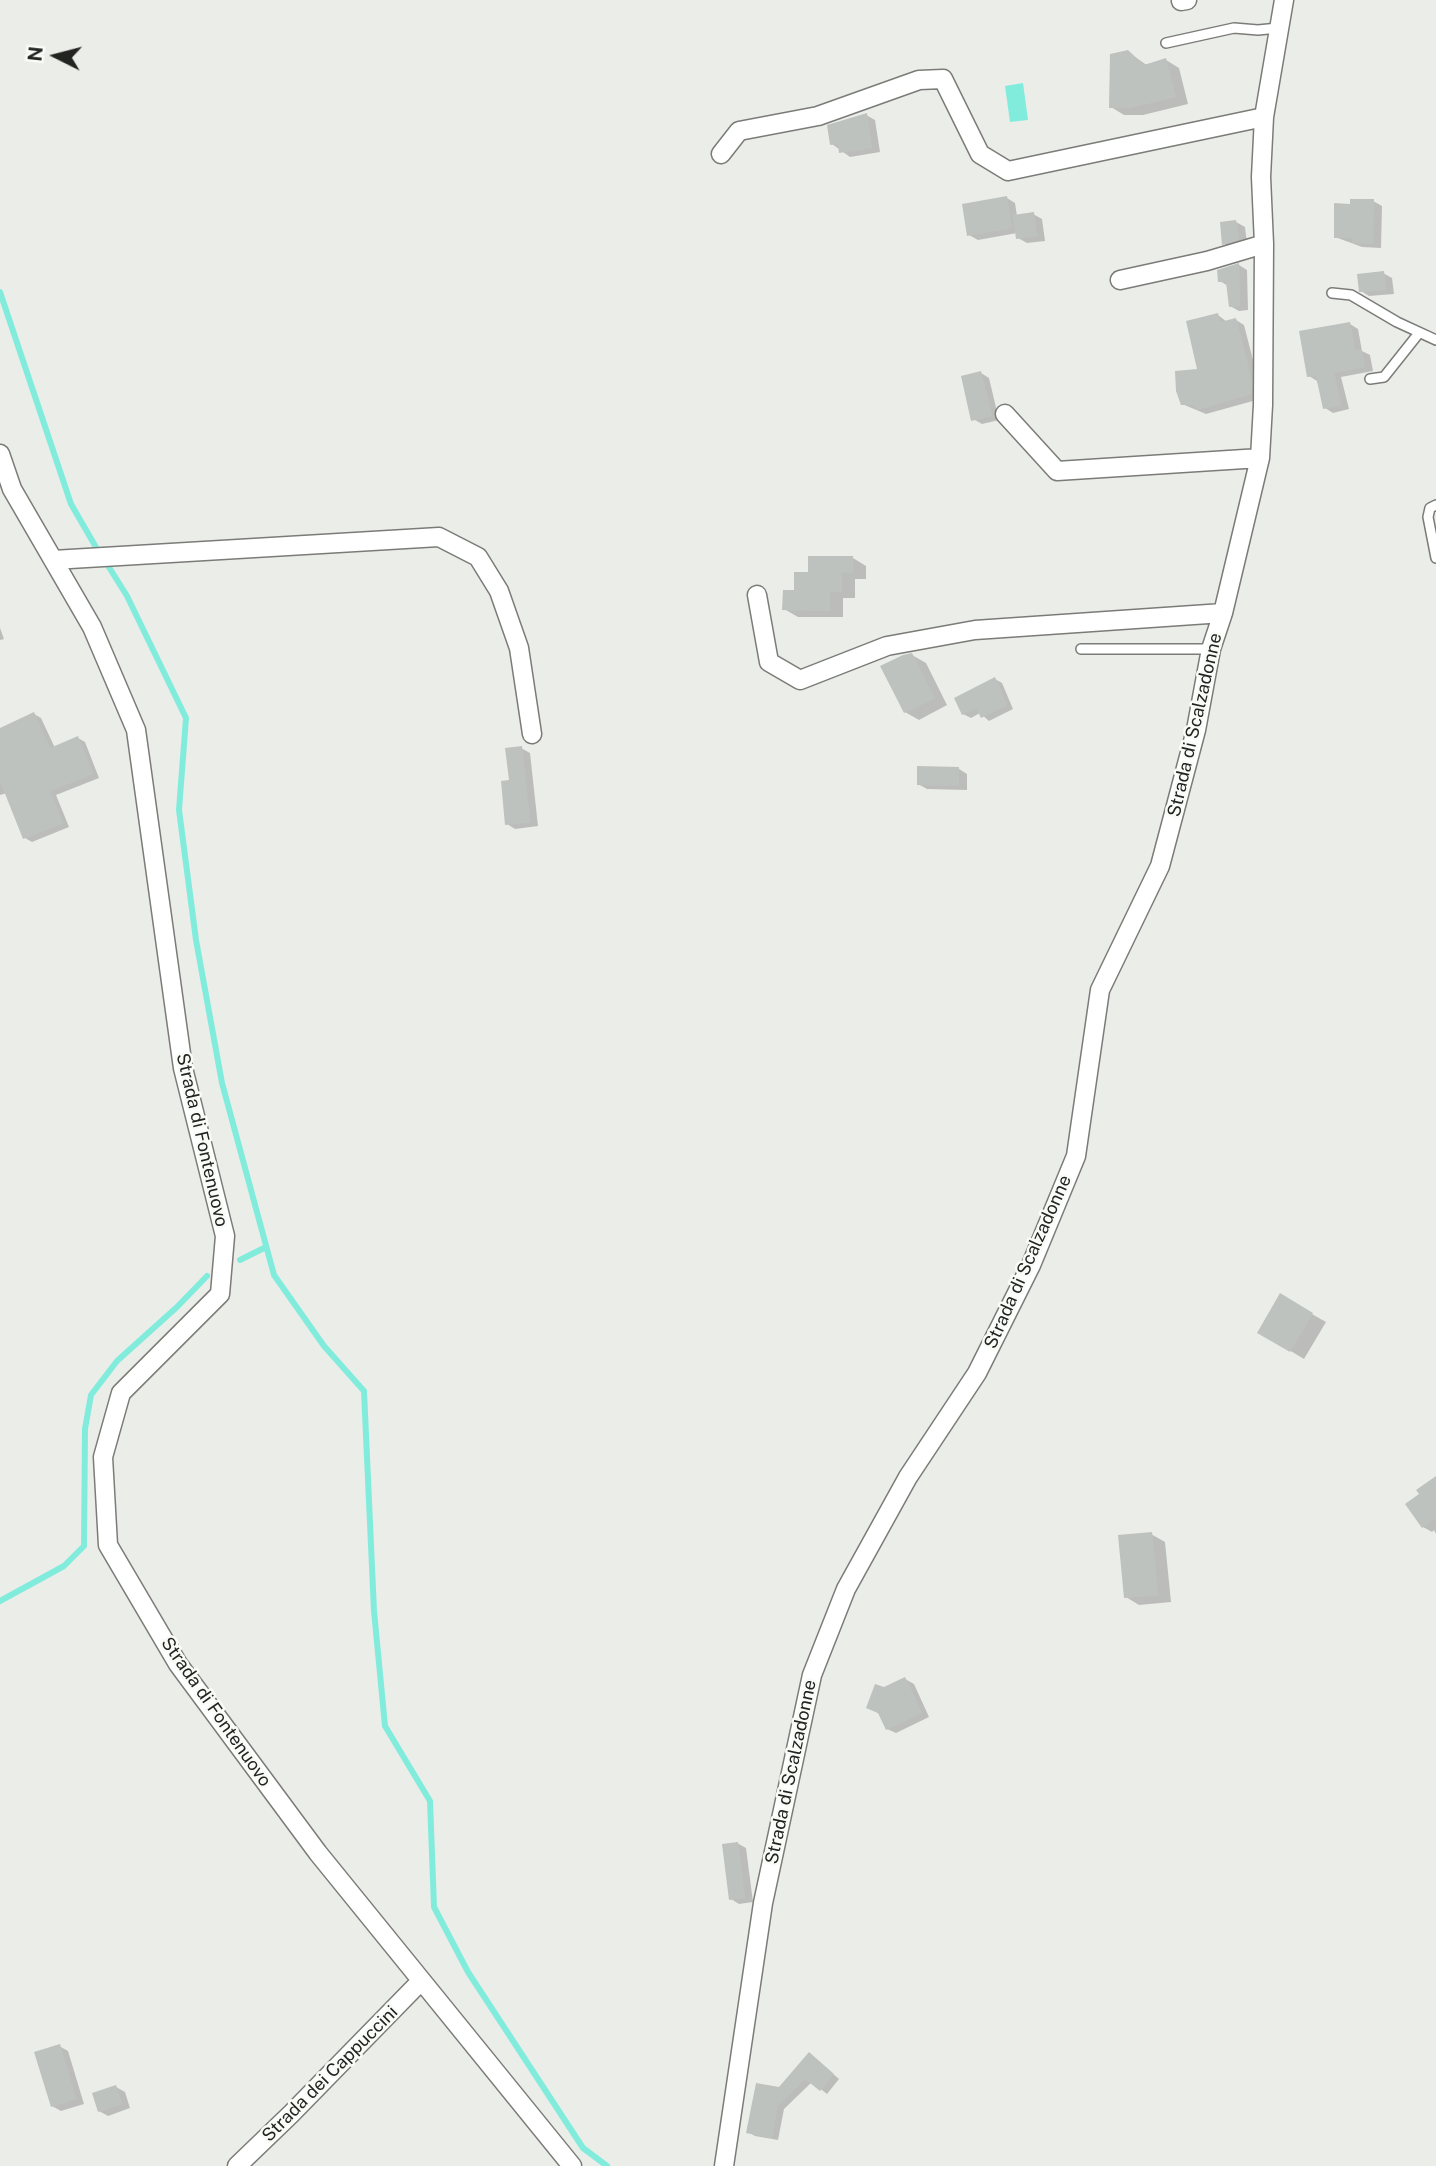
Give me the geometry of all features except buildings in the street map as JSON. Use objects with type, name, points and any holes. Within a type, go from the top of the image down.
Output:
[{"type":"street","name":"Strada di Scalzadonne","points":[[724,2166],[763,1903],[812,1675],[846,1590],[889,1511],[908,1477],[977,1373],[1031,1265],[1076,1156],[1100,990],[1160,866],[1196,730],[1212,649],[1260,458],[1263,405],[1264,244],[1261,177],[1264,117],[1284,0]]},
{"type":"street","points":[[721,154],[739,131],[818,116],[919,80],[943,79],[980,154],[1008,171],[1264,117]]},
{"type":"street","points":[[1120,280],[1208,261],[1264,244]]},
{"type":"street","points":[[1005,414],[1057,471],[1260,458]]},
{"type":"street","name":"Strada di Fontenuovo","points":[[0,454],[12,489],[92,627],[136,730],[183,1068],[225,1236],[220,1294],[121,1393],[103,1457],[108,1545],[178,1664],[318,1853],[572,2166]]},
{"type":"street","points":[[53,560],[439,537],[478,557],[499,590],[519,648],[532,734]]},
{"type":"street","points":[[757,595],[769,662],[800,680],[887,646],[975,630],[1223,613]]},
{"type":"street","name":"Strada dei Cappuccini","points":[[237,2166],[421,1981]]},
{"type":"lane","points":[[1166,43],[1234,27],[1258,30],[1278,28]]},
{"type":"lane","points":[[1332,293],[1351,295],[1436,340]]},
{"type":"lane","points":[[1370,379],[1384,377],[1419,333]]},
{"type":"lane","points":[[1436,505],[1430,509],[1428,517],[1436,558]]},
{"type":"lane","points":[[1082,649],[1212,649]]},
{"type":"water","points":[[1023,83],[1028,120],[1010,122],[1005,86]]},
{"type":"waterway","points":[[0,292],[71,504],[97,549]]},
{"type":"waterway","points":[[107,564],[127,596],[186,718],[179,810],[196,940],[222,1083],[274,1275],[324,1346],[364,1391],[374,1611],[385,1726],[430,1801],[434,1907],[468,1972],[583,2148],[607,2166]]},
{"type":"waterway","points":[[240,1260],[266,1247]]},
{"type":"waterway","points":[[0,1601],[64,1566],[84,1546],[85,1429],[91,1395],[117,1361],[207,1276]]}]
